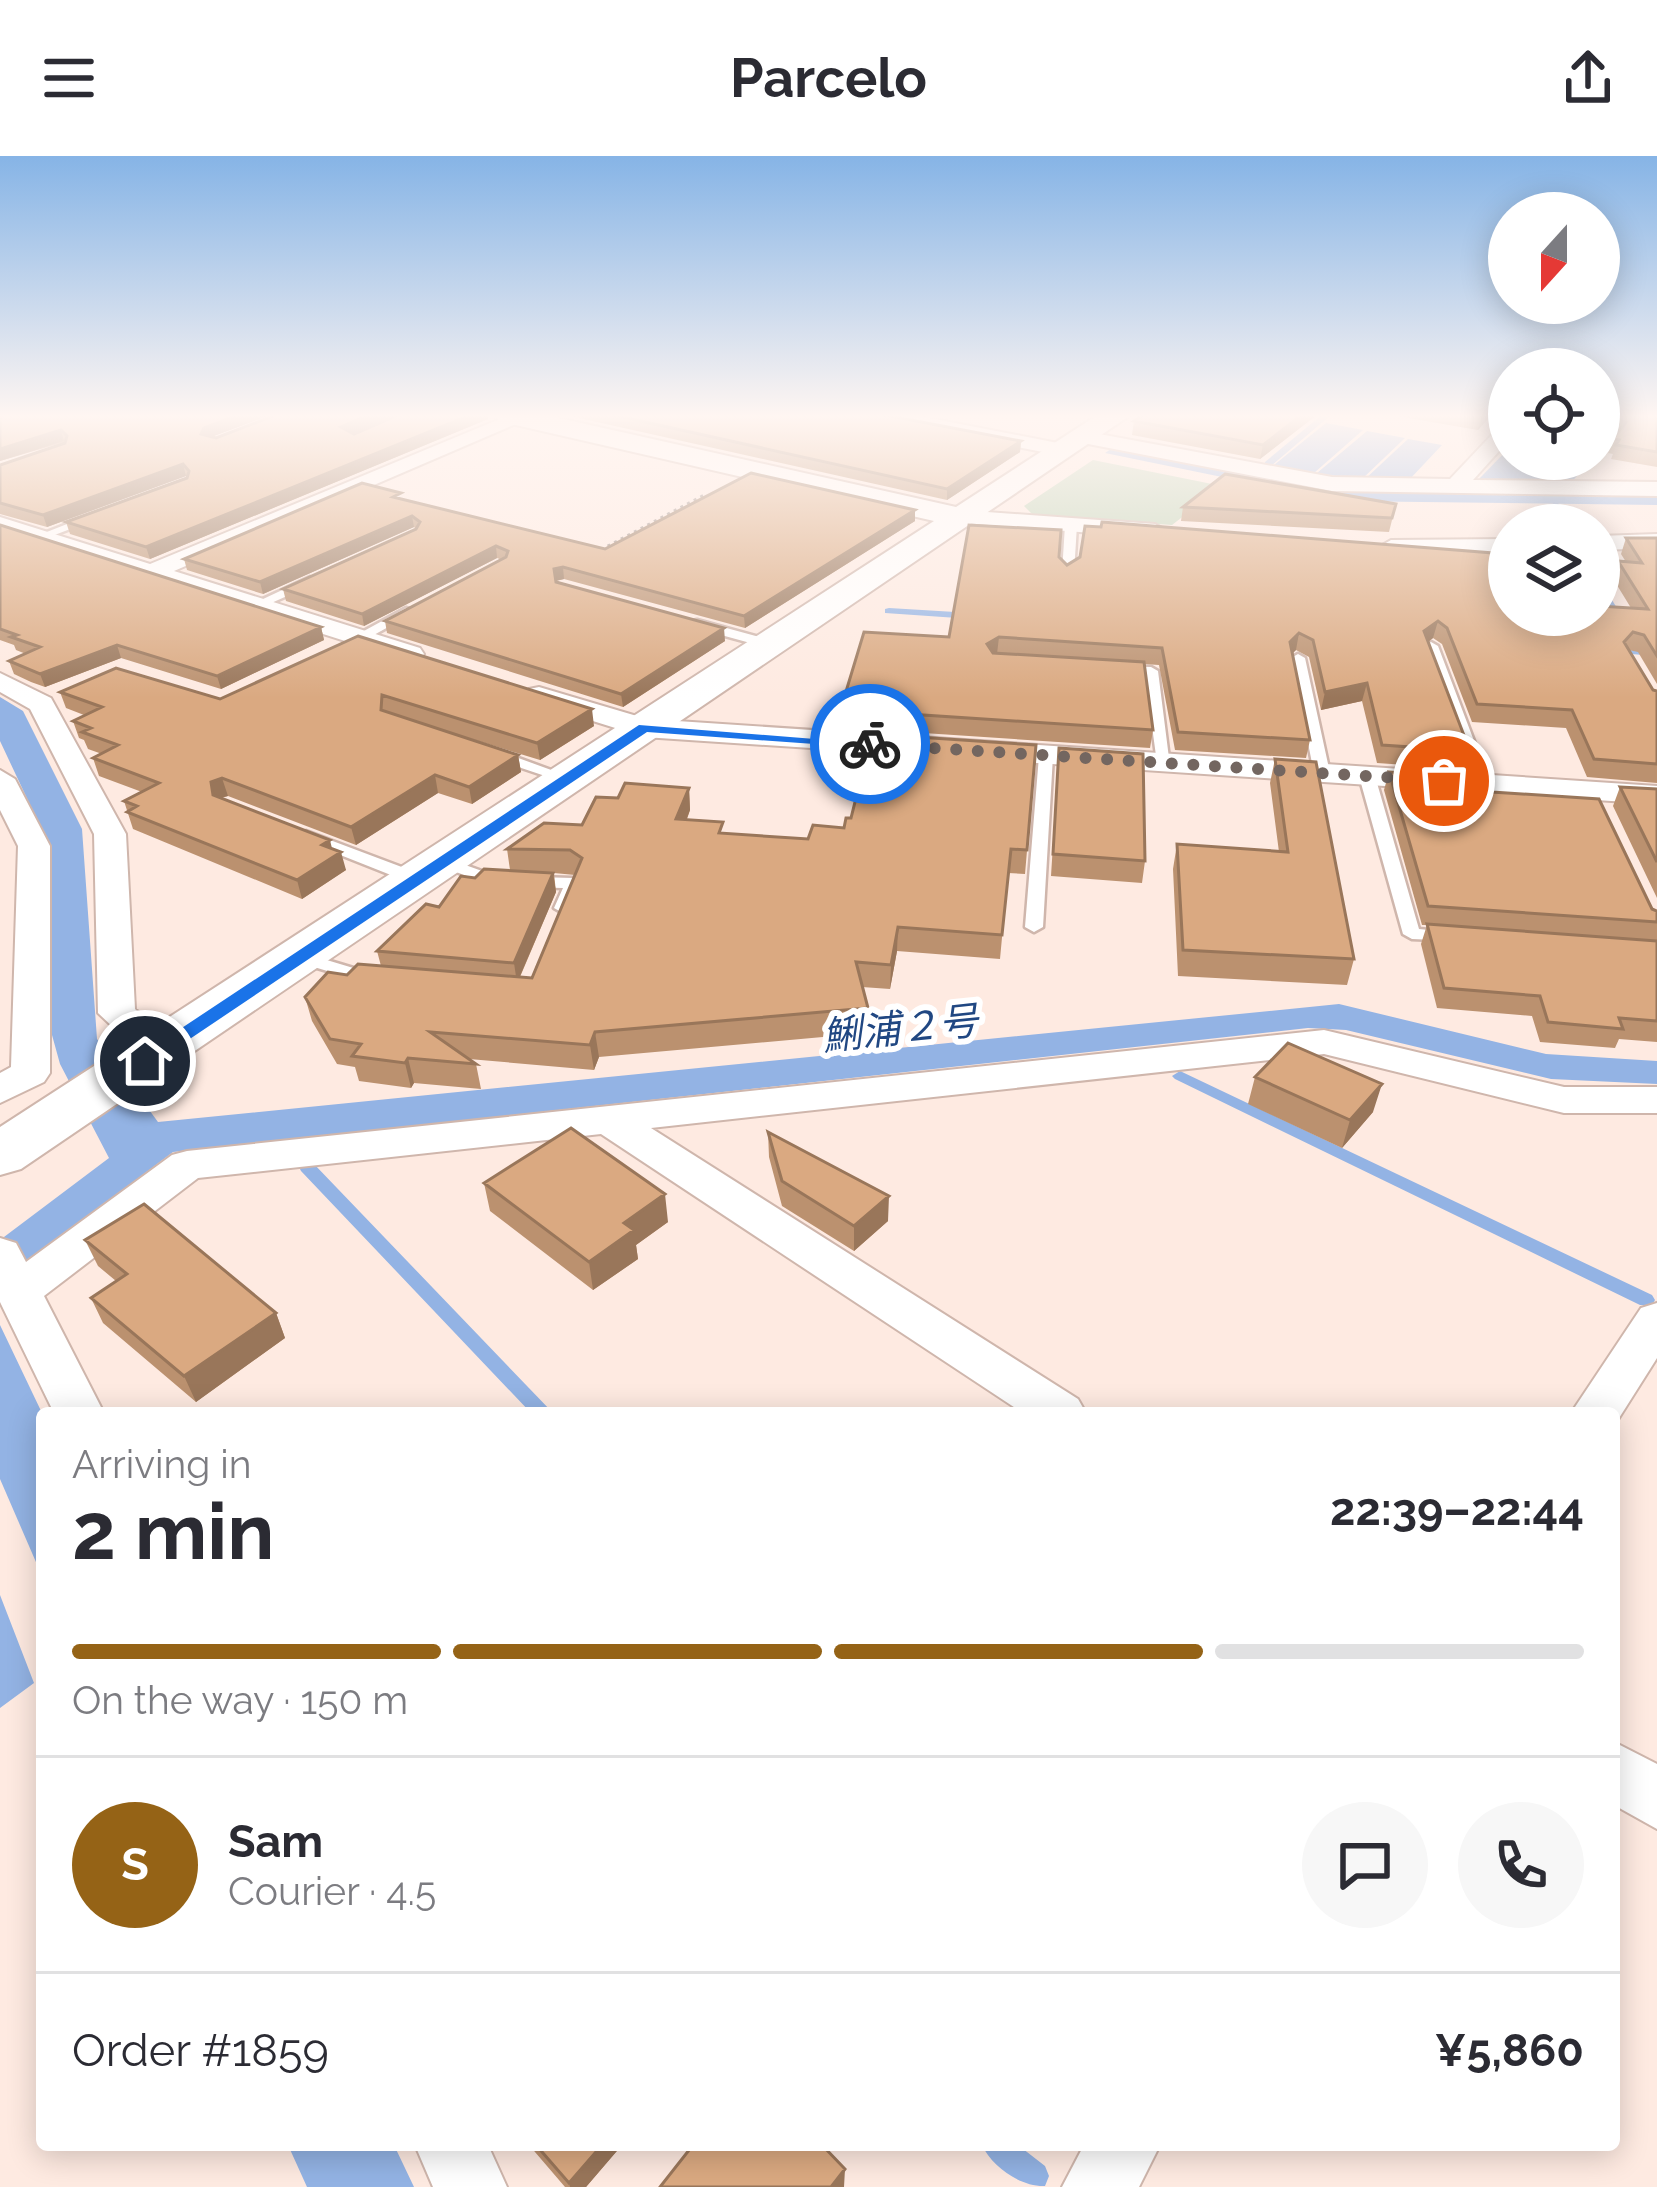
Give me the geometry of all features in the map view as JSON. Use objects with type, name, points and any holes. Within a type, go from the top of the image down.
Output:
[{"type":"street","points":[[151,572],[299,509]]},
{"type":"street","points":[[923,509],[959,517],[1184,533]]},
{"type":"street","points":[[0,1155],[971,509]]},
{"type":"street","points":[[0,524],[446,665]]},
{"type":"street","points":[[1620,542],[1657,541]]},
{"type":"street","points":[[1365,545],[1488,548]]},
{"type":"street","points":[[319,656],[358,638]]},
{"type":"street","points":[[0,681],[51,700],[110,834],[117,1013],[152,1056]]},
{"type":"street","points":[[512,686],[644,728],[1482,784],[1597,800],[1657,795]]},
{"type":"street","points":[[0,779],[34,846],[30,1073],[0,1090]]},
{"type":"street","points":[[76,1407],[9,1274],[187,1165],[1324,1042],[1564,1100],[1657,1100]]},
{"type":"street","points":[[608,1119],[1052,1407]]},
{"type":"street","points":[[1601,1407],[1657,1321]]},
{"type":"street","points":[[1620,1775],[1657,1798]]},
{"type":"street","points":[[453,2151],[472,2187]]},
{"type":"street","points":[[1098,2187],[1121,2151]]},
{"type":"lane","points":[[40,537],[102,514]]},
{"type":"lane","points":[[1068,573],[1071,525]]},
{"type":"lane","points":[[256,605],[334,569]]},
{"type":"lane","points":[[358,638],[419,607]]},
{"type":"lane","points":[[678,619],[770,644]]},
{"type":"lane","points":[[1431,646],[1482,784]]},
{"type":"lane","points":[[1298,658],[1322,773]]},
{"type":"lane","points":[[1107,669],[1150,671],[1165,764]]},
{"type":"lane","points":[[479,749],[568,779]]},
{"type":"lane","points":[[1034,928],[1046,756]]},
{"type":"lane","points":[[1367,776],[1412,934],[1479,938]]},
{"type":"lane","points":[[290,830],[430,870],[494,880],[573,883],[558,920]]},
{"type":"lane","points":[[300,957],[363,979],[386,981]]},
{"type":"path","points":[[579,544],[602,550],[679,509]]},
{"type":"green space","points":[[1027,509],[1193,509],[1172,525],[1033,515]]},
{"type":"water","points":[[0,697],[23,711],[82,829],[97,1039],[158,1122],[1339,1004],[1546,1054],[1657,1061],[1657,1084],[1551,1079],[1346,1030],[1308,1028],[173,1152],[0,1283],[0,1240],[109,1158],[60,1064],[52,1035],[47,841],[0,741]]},
{"type":"water","points":[[0,1325],[39,1407],[36,1562],[0,1479]]},
{"type":"water","points":[[0,1595],[34,1683],[0,1708]]},
{"type":"water","points":[[291,2151],[397,2151],[414,2187],[307,2187]]},
{"type":"building","points":[[21,509],[60,509],[43,515]]},
{"type":"building","points":[[102,509],[240,509],[146,547],[66,522]]},
{"type":"building","points":[[302,509],[441,509],[605,549],[682,509],[915,510],[744,616],[563,567],[554,569],[556,582],[724,628],[621,694],[385,621],[506,557],[508,551],[496,546],[362,614],[283,589],[416,529],[420,522],[412,516],[260,582],[184,559]]},
{"type":"building","points":[[1217,509],[1395,509],[1392,518]]},
{"type":"building","points":[[1102,522],[1488,553],[1488,636],[1620,636],[1620,607],[1648,609],[1620,564],[1642,563],[1626,538],[1657,538],[1657,656],[1644,635],[1633,632],[1624,642],[1657,691],[1657,764],[1594,759],[1572,710],[1477,704],[1447,628],[1438,621],[1424,631],[1470,751],[1382,745],[1367,683],[1325,692],[1313,640],[1299,633],[1290,642],[1310,740],[1178,732],[1162,648],[999,637],[987,644],[993,653],[1144,662],[1153,730],[878,712],[881,700],[844,698],[864,632],[949,637],[969,525],[1061,530],[1059,557],[1067,565],[1080,557],[1085,526],[1101,527]]},
{"type":"building","points":[[0,525],[321,627],[217,676],[117,645],[40,674],[9,661],[40,647],[0,629]]},
{"type":"building","points":[[358,636],[592,709],[537,743],[382,695],[381,710],[518,755],[469,787],[435,775],[351,827],[222,778],[211,782],[213,795],[330,840],[322,845],[341,852],[297,880],[127,812],[137,806],[124,801],[159,783],[93,758],[118,745],[82,732],[91,728],[73,721],[102,707],[60,692],[116,668],[220,699]]},
{"type":"building","points":[[872,734],[1036,745],[1027,850],[1011,849],[1002,935],[898,927],[891,965],[856,962],[868,1008],[595,1032],[590,1045],[430,1032],[476,1064],[408,1058],[405,1063],[352,1056],[361,1044],[330,1039],[305,997],[328,972],[347,975],[358,964],[532,978],[582,858],[570,850],[507,849],[544,823],[582,825],[596,797],[618,798],[625,783],[689,788],[676,819],[723,822],[719,833],[808,839],[813,825],[844,828],[846,818],[851,818]]},
{"type":"building","points":[[1059,748],[1143,754],[1145,861],[1053,854]]},
{"type":"building","points":[[1275,759],[1316,762],[1354,959],[1183,950],[1177,844],[1288,852]]},
{"type":"building","points":[[1389,772],[1487,779],[1492,792],[1599,799],[1657,911],[1657,922],[1428,906]]},
{"type":"building","points":[[1620,787],[1657,789],[1657,862]]},
{"type":"building","points":[[484,869],[553,873],[514,963],[377,951],[426,904],[439,907],[461,876],[475,878]]},
{"type":"building","points":[[1427,924],[1657,941],[1657,1021],[1619,1018],[1623,1029],[1548,1022],[1540,996],[1444,988]]},
{"type":"building","points":[[1288,1043],[1382,1084],[1350,1120],[1255,1077]]},
{"type":"building","points":[[571,1128],[665,1194],[624,1223],[634,1230],[589,1262],[484,1183]]},
{"type":"building","points":[[768,1132],[889,1196],[854,1226],[782,1181]]},
{"type":"building","points":[[144,1204],[276,1313],[184,1376],[91,1298],[127,1274],[85,1240]]},
{"type":"building","points":[[541,2151],[597,2151],[569,2183]]},
{"type":"building","points":[[688,2151],[828,2151],[845,2169],[831,2187],[660,2187]]},
{"type":"waterway","points":[[889,611],[972,616]]},
{"type":"waterway","points":[[1620,621],[1623,626]]},
{"type":"waterway","points":[[1609,650],[1657,653]]},
{"type":"waterway","points":[[1180,1076],[1646,1300]]},
{"type":"waterway","points":[[307,1167],[537,1407]]},
{"type":"waterway","points":[[1004,2151],[1035,2176]]},
{"type":"way so far","points":[[870,744],[1444,781]]},
{"type":"route","points":[[145,1061],[644,728],[870,744]]},
{"type":"water label","name":"鯏浦２号","points":[[900,1028]]}]
